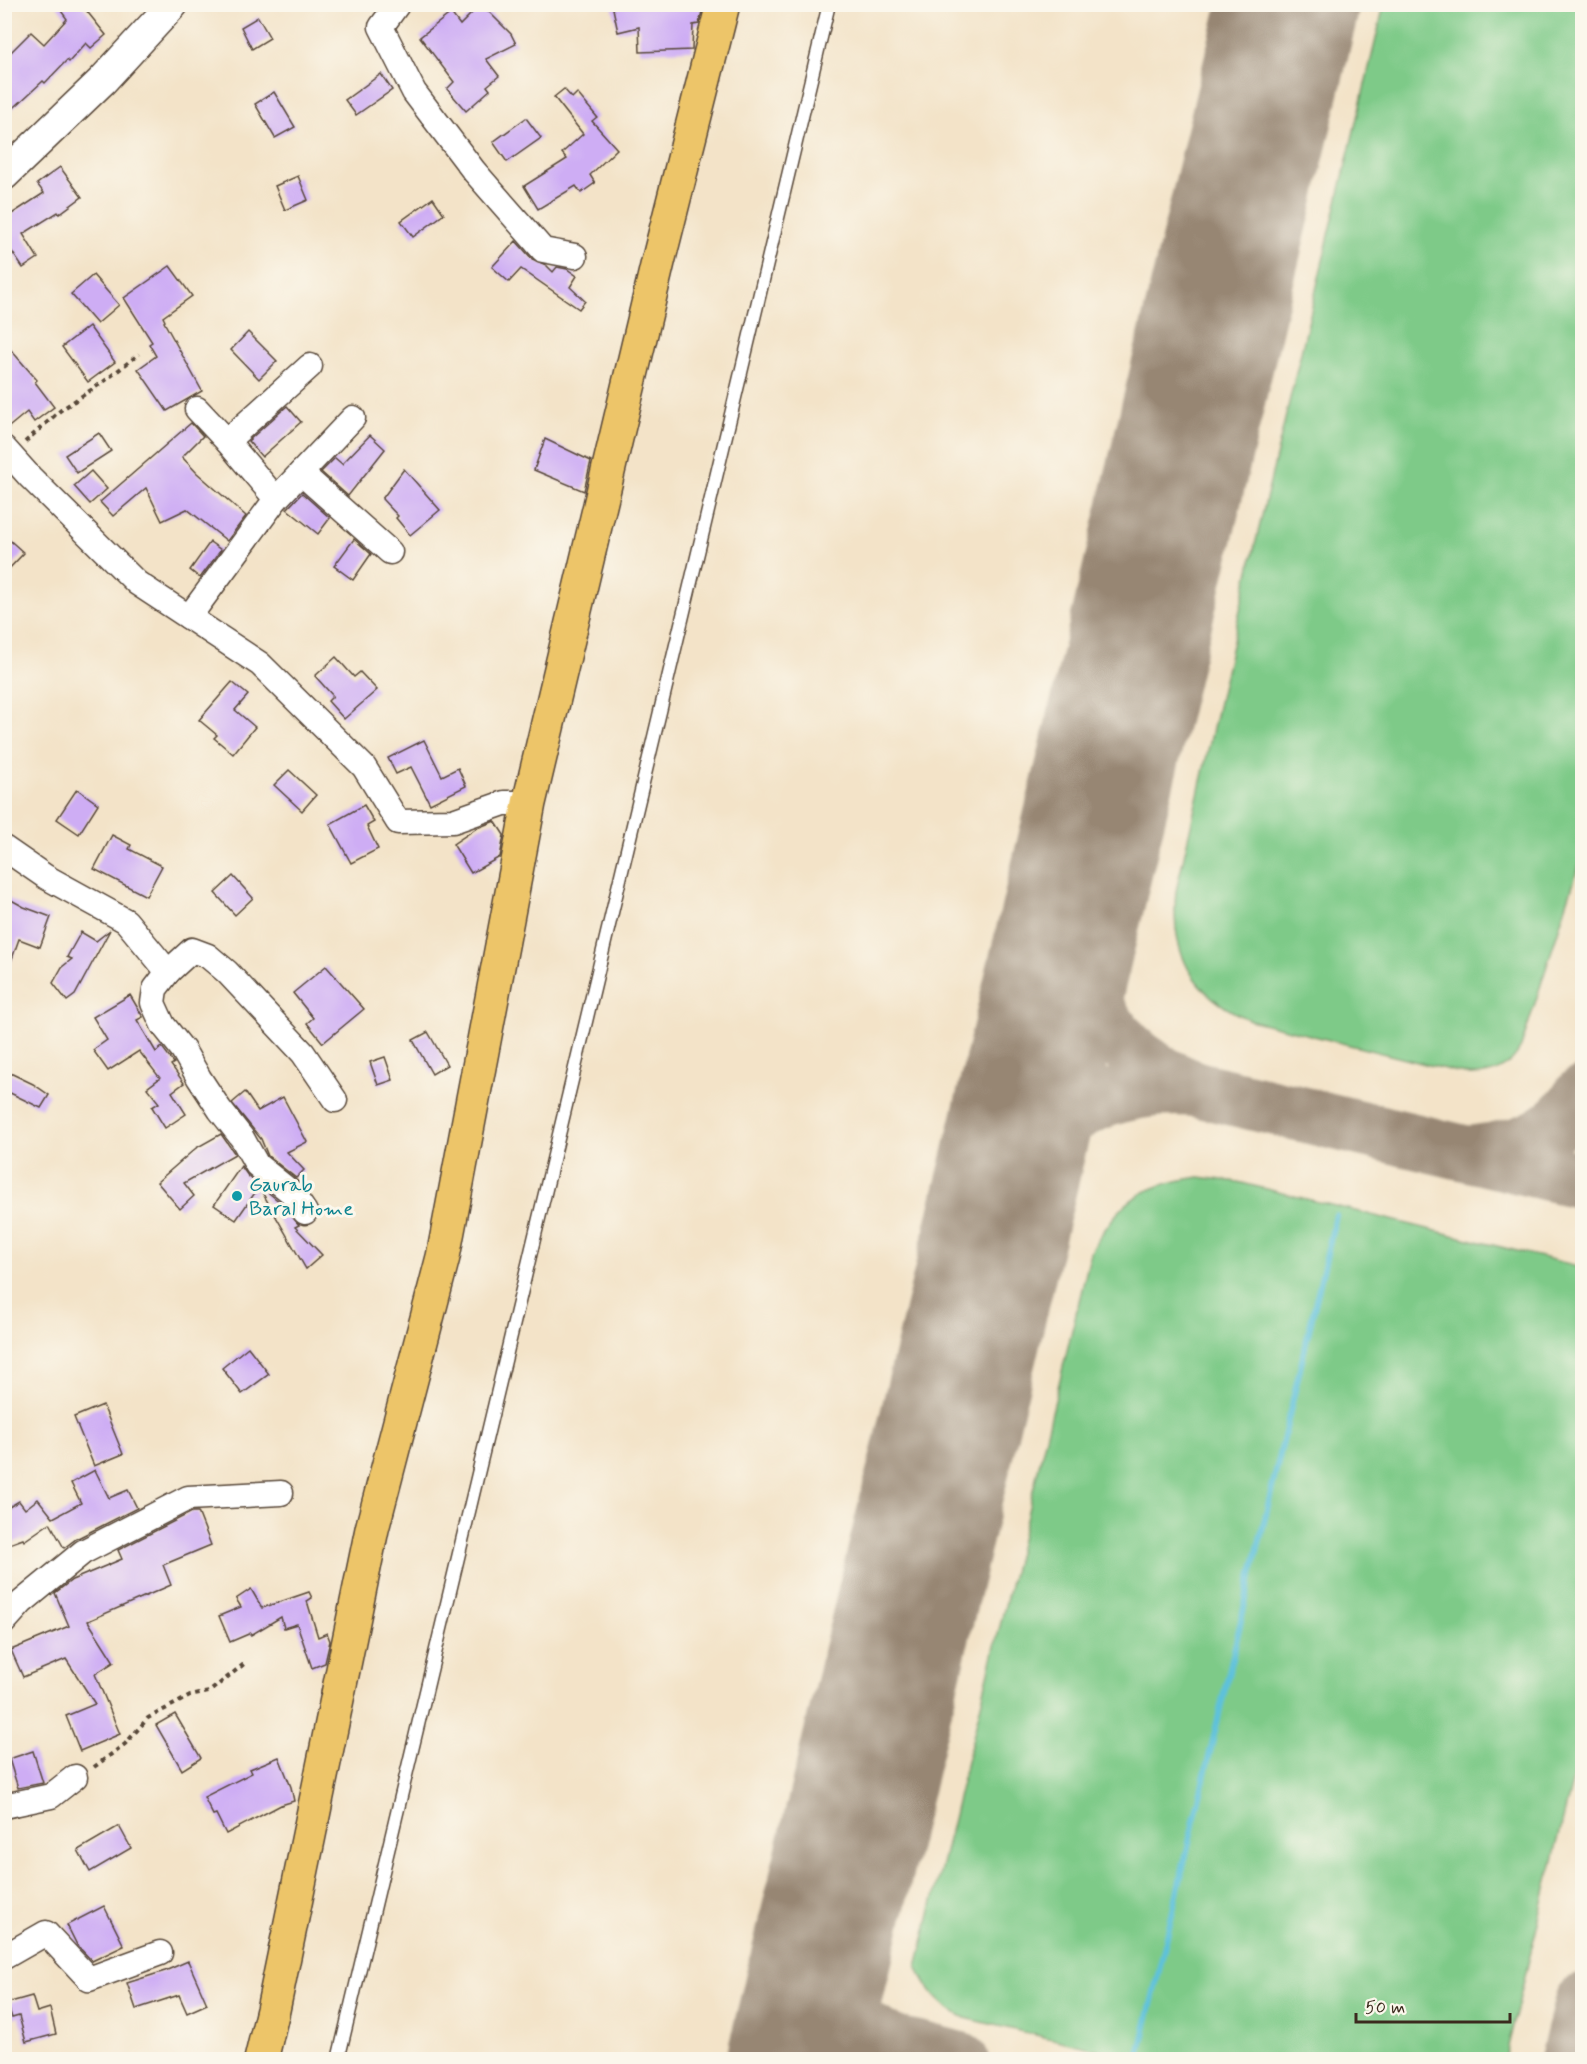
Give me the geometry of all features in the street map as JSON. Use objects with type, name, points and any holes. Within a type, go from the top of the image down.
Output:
[{"type":"main road","points":[[261,2060],[372,1529],[443,1257],[529,802],[658,262],[723,4]]},
{"type":"street","points":[[4,175],[102,81],[173,4]]},
{"type":"street","points":[[397,5],[381,27],[414,92],[474,171],[543,250],[575,256]]},
{"type":"street","points":[[227,441],[310,366]]},
{"type":"street","points":[[197,408],[276,499]]},
{"type":"street","points":[[189,617],[276,499],[353,418]]},
{"type":"street","points":[[8,451],[30,477],[137,583],[260,664],[364,767],[398,822],[453,820],[504,803],[529,802]]},
{"type":"street","points":[[301,473],[390,552]]},
{"type":"street","points":[[4,848],[46,877],[126,921],[168,972]]},
{"type":"street","points":[[305,1212],[292,1193],[257,1165],[242,1138],[204,1086],[183,1050],[163,1025],[153,1003],[155,989],[168,972],[192,950],[208,956],[303,1053],[335,1100]]},
{"type":"street","points":[[4,1622],[22,1602],[83,1552],[188,1498],[281,1493]]},
{"type":"street","points":[[4,1806],[51,1796],[75,1777]]},
{"type":"street","points":[[4,1957],[46,1933],[89,1979],[160,1953]]},
{"type":"lane","points":[[338,2060],[829,4]]},
{"type":"path","points":[[8,451],[139,354]]},
{"type":"path","points":[[75,1777],[101,1763],[124,1744],[148,1718],[190,1696],[209,1692],[244,1664]]},
{"type":"green space","points":[[1384,5],[1582,5],[1582,856],[1521,1047],[1517,1054],[1500,1069],[1477,1075],[1469,1075],[1250,1020],[1230,1010],[1199,985],[1189,969],[1181,952],[1175,913],[1176,891],[1250,566]]},
{"type":"green space","points":[[1199,1177],[1238,1182],[1582,1267],[1582,1741],[1505,2059],[1136,2059],[965,2018],[936,1997],[917,1967],[1091,1252],[1112,1220],[1134,1198],[1162,1185]]},
{"type":"building","points":[[56,4],[81,4],[106,35],[91,48],[86,43],[69,62],[67,60],[45,83],[43,81],[4,117],[4,59],[31,32],[44,44],[67,19]]},
{"type":"building","points":[[481,4],[511,34],[516,44],[486,59],[499,76],[487,86],[490,90],[466,111],[447,89],[454,82],[420,37],[451,13],[460,25]]},
{"type":"building","points":[[612,4],[688,4],[688,8],[703,7],[699,24],[693,25],[692,50],[640,52],[639,27],[618,32]]},
{"type":"building","points":[[258,17],[270,38],[252,49],[241,27]]},
{"type":"building","points":[[381,74],[392,90],[356,115],[345,100]]},
{"type":"building","points":[[564,89],[572,98],[577,93],[597,117],[592,121],[617,149],[590,175],[595,183],[581,193],[576,186],[538,209],[524,186],[567,159],[562,153],[583,134],[554,97]]},
{"type":"building","points":[[274,92],[295,127],[275,138],[255,104]]},
{"type":"building","points":[[526,118],[541,138],[507,162],[493,142]]},
{"type":"building","points":[[60,167],[82,197],[59,214],[58,212],[23,234],[38,258],[23,268],[4,240],[4,219],[44,193],[37,184]]},
{"type":"building","points":[[298,176],[308,200],[285,210],[275,186]]},
{"type":"building","points":[[433,198],[444,214],[413,237],[401,221]]},
{"type":"building","points":[[516,241],[532,259],[546,265],[553,272],[557,267],[567,269],[577,276],[570,287],[585,301],[579,309],[521,269],[509,282],[492,267]]},
{"type":"building","points":[[170,266],[192,296],[163,317],[164,322],[202,391],[167,411],[138,369],[156,356],[149,344],[152,342],[124,298]]},
{"type":"building","points":[[93,275],[119,305],[97,324],[71,294]]},
{"type":"building","points":[[89,326],[115,362],[88,382],[62,347]]},
{"type":"building","points":[[248,332],[277,361],[259,379],[231,350]]},
{"type":"building","points":[[4,342],[37,380],[35,382],[54,407],[34,422],[27,412],[4,431]]},
{"type":"building","points":[[287,406],[301,422],[262,457],[248,441]]},
{"type":"building","points":[[191,423],[203,436],[182,457],[246,516],[227,541],[187,509],[162,521],[146,488],[113,516],[100,502]]},
{"type":"building","points":[[99,433],[111,451],[77,473],[65,455]]},
{"type":"building","points":[[370,435],[385,449],[348,496],[321,472],[335,458],[342,464]]},
{"type":"building","points":[[545,439],[591,461],[584,491],[534,470]]},
{"type":"building","points":[[404,469],[440,510],[410,535],[396,518],[398,516],[382,499]]},
{"type":"building","points":[[91,471],[107,489],[90,504],[74,486]]},
{"type":"building","points":[[302,493],[330,518],[318,534],[287,509]]},
{"type":"building","points":[[4,535],[24,553],[4,574]]},
{"type":"building","points":[[354,539],[371,554],[353,580],[334,566]]},
{"type":"building","points":[[210,542],[221,550],[200,578],[190,570]]},
{"type":"building","points":[[336,657],[354,677],[360,672],[377,690],[344,719],[328,701],[333,696],[315,676]]},
{"type":"building","points":[[232,682],[248,695],[235,710],[255,727],[233,754],[214,738],[217,735],[199,720]]},
{"type":"building","points":[[424,740],[442,776],[458,768],[466,786],[430,804],[411,767],[396,774],[388,758]]},
{"type":"building","points":[[289,770],[316,795],[302,811],[274,785]]},
{"type":"building","points":[[77,789],[98,804],[79,834],[57,819]]},
{"type":"building","points":[[364,805],[374,822],[367,826],[378,849],[351,863],[330,824]]},
{"type":"building","points":[[495,821],[504,835],[500,857],[471,873],[453,844],[477,828]]},
{"type":"building","points":[[112,835],[131,845],[129,849],[162,866],[146,896],[94,869]]},
{"type":"building","points":[[233,876],[253,898],[235,915],[215,893]]},
{"type":"building","points":[[4,896],[24,907],[51,917],[40,947],[19,939],[7,973],[4,973]]},
{"type":"building","points":[[110,930],[75,995],[67,1001],[53,983],[62,967],[72,959],[67,957],[81,932],[96,941]]},
{"type":"building","points":[[326,966],[364,1009],[323,1043],[307,1023],[313,1018],[293,993]]},
{"type":"building","points":[[130,995],[143,1017],[137,1020],[156,1052],[162,1047],[174,1063],[171,1065],[184,1083],[172,1092],[186,1114],[165,1128],[152,1107],[159,1103],[147,1088],[160,1078],[139,1051],[108,1071],[93,1050],[107,1040],[93,1017]]},
{"type":"building","points":[[428,1032],[447,1065],[432,1074],[413,1040]]},
{"type":"building","points":[[385,1057],[393,1080],[378,1085],[370,1062]]},
{"type":"building","points":[[4,1070],[33,1084],[49,1095],[41,1108],[4,1090]]},
{"type":"building","points":[[245,1092],[258,1111],[283,1097],[307,1142],[287,1152],[304,1170],[296,1178],[268,1156],[261,1139],[232,1103]]},
{"type":"building","points":[[221,1134],[235,1154],[184,1183],[194,1196],[180,1209],[157,1182],[196,1148]]},
{"type":"building","points":[[241,1166],[248,1176],[281,1203],[299,1225],[295,1227],[322,1255],[306,1269],[259,1187],[236,1220],[214,1205]]},
{"type":"building","points":[[248,1347],[269,1374],[242,1394],[222,1368]]},
{"type":"building","points":[[103,1405],[123,1454],[94,1466],[74,1417]]},
{"type":"building","points":[[95,1470],[109,1498],[128,1490],[137,1508],[76,1539],[64,1548],[50,1523],[24,1541],[23,1539],[4,1546],[4,1510],[19,1501],[25,1509],[38,1499],[53,1518],[81,1503],[71,1483]]},
{"type":"building","points":[[192,1512],[198,1512],[211,1545],[163,1565],[171,1585],[88,1621],[114,1662],[95,1674],[120,1734],[80,1751],[66,1716],[95,1704],[66,1659],[23,1677],[11,1650],[69,1626],[55,1593],[72,1580],[122,1559],[118,1550]]},
{"type":"building","points":[[251,1589],[262,1608],[309,1592],[312,1598],[307,1601],[318,1637],[327,1633],[330,1641],[325,1663],[312,1668],[297,1624],[284,1628],[281,1617],[251,1635],[251,1633],[230,1642],[219,1616],[241,1607],[236,1599]]},
{"type":"building","points":[[175,1714],[201,1758],[182,1770],[156,1725]]},
{"type":"building","points":[[33,1751],[43,1783],[18,1788],[9,1759]]},
{"type":"building","points":[[279,1757],[294,1801],[281,1805],[226,1834],[204,1797],[252,1773],[250,1769]]},
{"type":"building","points":[[119,1826],[131,1848],[90,1872],[78,1850]]},
{"type":"building","points":[[104,1906],[124,1946],[92,1961],[77,1945],[67,1925]]},
{"type":"building","points":[[188,1961],[207,2004],[187,2013],[179,1995],[136,2009],[127,1983]]},
{"type":"building","points":[[32,1996],[37,2012],[50,2008],[56,2034],[26,2042],[19,2016],[12,2018],[7,2003]]},
{"type":"waterway","points":[[1138,2060],[1336,1215]]},
{"type":"taxiway","points":[[1078,886],[1077,945],[1080,964],[1092,999],[1113,1032],[1126,1046],[1164,1075],[1196,1089]]},
{"type":"taxiway","points":[[1000,1210],[1032,1154],[1065,1121],[1085,1109],[1127,1093],[1173,1088],[1196,1089],[1582,1181]]},
{"type":"taxiway","points":[[1474,1153],[1507,1148],[1549,1130],[1561,1120],[1582,1094]]},
{"type":"taxiway","points":[[831,1917],[828,1950],[830,1970],[840,1998],[857,2020],[881,2038],[895,2044]]},
{"type":"taxiway","points":[[1568,2060],[1582,2002]]},
{"type":"taxiway","points":[[826,2060],[858,2045],[875,2043],[909,2047],[961,2060]]},
{"type":"runway","points":[[797,2060],[1289,4]]},
{"type":"place","name":"Gaurab Baral Home","points":[[237,1196]]}]
